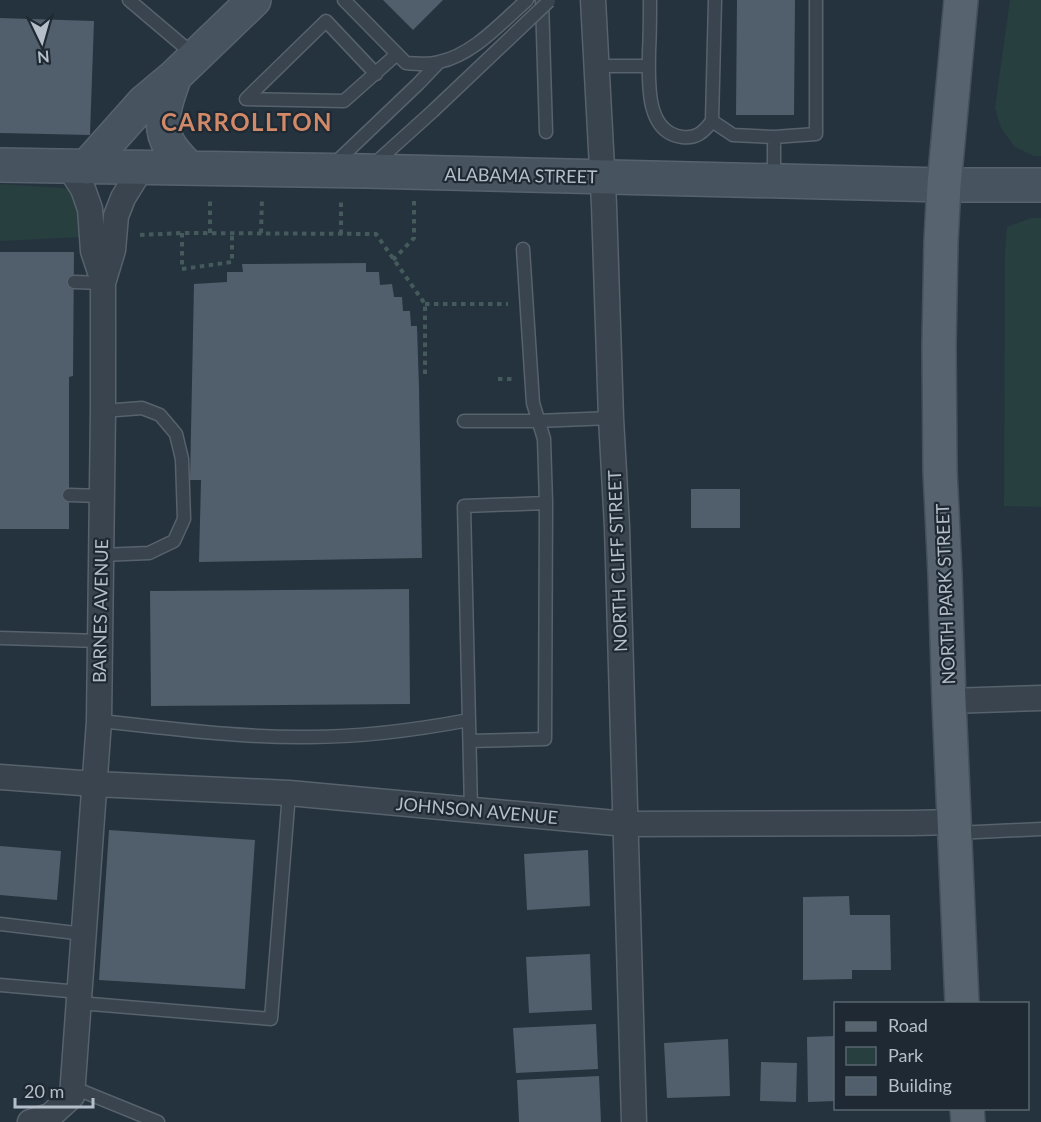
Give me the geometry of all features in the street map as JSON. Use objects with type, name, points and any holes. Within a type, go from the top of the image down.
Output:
[{"type":"main road","points":[[78,167],[254,0]]},
{"type":"main road","name":"NORTH PARK STREET","points":[[961,0],[940,241],[939,430],[962,1002]]},
{"type":"main road","points":[[185,66],[165,105],[163,127],[169,145],[189,168]]},
{"type":"main road","name":"ALABAMA STREET","points":[[0,165],[189,168],[334,184],[366,171],[944,185],[1041,185]]},
{"type":"street","name":"NORTH CLIFF STREET","points":[[593,0],[617,527],[634,1122]]},
{"type":"street","points":[[78,167],[90,209],[93,251],[103,282]]},
{"type":"street","points":[[103,282],[112,250],[116,216],[123,198],[142,167]]},
{"type":"street","name":"BARNES AVENUE","points":[[72,1087],[99,721],[103,282]]},
{"type":"street","points":[[949,701],[1041,698]]},
{"type":"street","name":"JOHNSON AVENUE","points":[[0,777],[289,793],[626,825],[912,823],[955,827]]},
{"type":"street","points":[[30,1122],[50,1116],[72,1096],[72,1087]]},
{"type":"lane","points":[[129,0],[185,66]]},
{"type":"lane","points":[[344,0],[406,63],[420,64],[438,63],[457,56],[475,45],[527,0]]},
{"type":"lane","points":[[650,0],[649,92],[652,108],[662,128],[675,136],[686,138],[700,135],[712,121],[715,0]]},
{"type":"lane","points":[[712,121],[734,135],[774,137],[816,134],[816,0]]},
{"type":"lane","points":[[366,171],[433,111],[545,1]]},
{"type":"lane","points":[[545,1],[546,132]]},
{"type":"lane","points":[[376,74],[326,21],[246,99],[344,101],[376,74],[398,54]]},
{"type":"lane","points":[[334,184],[438,63]]},
{"type":"lane","points":[[597,66],[649,66]]},
{"type":"lane","points":[[774,137],[774,180]]},
{"type":"lane","points":[[470,741],[545,739],[544,439],[532,403],[523,249]]},
{"type":"lane","points":[[74,282],[103,282]]},
{"type":"lane","points":[[101,555],[149,553],[174,541],[184,519],[182,459],[176,434],[160,416],[142,408],[103,411]]},
{"type":"lane","points":[[464,421],[611,418]]},
{"type":"lane","points":[[69,495],[101,496]]},
{"type":"lane","points":[[471,809],[464,506],[546,503]]},
{"type":"lane","points":[[0,638],[100,641]]},
{"type":"lane","points":[[99,721],[235,734],[308,737],[420,729],[469,720]]},
{"type":"lane","points":[[0,985],[79,998],[271,1019],[289,793]]},
{"type":"lane","points":[[955,827],[1041,829]]},
{"type":"lane","points":[[0,924],[84,938]]},
{"type":"lane","points":[[72,1087],[158,1122]]},
{"type":"path","points":[[334,184],[341,234]]},
{"type":"path","points":[[210,195],[210,233]]},
{"type":"path","points":[[261,234],[262,197]]},
{"type":"path","points":[[393,260],[414,238],[414,199]]},
{"type":"path","points":[[182,233],[182,269],[232,262],[232,233]]},
{"type":"path","points":[[139,235],[182,233],[376,234],[425,304],[425,375]]},
{"type":"path","points":[[425,304],[494,304]]},
{"type":"green space","points":[[1010,0],[1041,0],[1041,156],[1034,156],[1015,147],[1001,128],[995,108]]},
{"type":"green space","points":[[0,184],[65,188],[78,200],[81,237],[0,241]]},
{"type":"green space","points":[[1031,218],[1041,218],[1041,507],[1004,506],[1007,227]]},
{"type":"building","points":[[383,0],[443,0],[413,30]]},
{"type":"building","points":[[737,0],[795,0],[794,115],[736,115]]},
{"type":"building","points":[[0,18],[94,21],[90,135],[0,133]]},
{"type":"building","points":[[0,252],[74,252],[73,376],[69,377],[69,529],[0,529]]},
{"type":"building","points":[[366,263],[366,272],[379,272],[380,285],[392,284],[394,297],[402,297],[403,311],[410,311],[411,326],[417,326],[422,558],[199,562],[201,480],[190,480],[194,284],[227,282],[227,272],[243,272],[242,264]]},
{"type":"building","points":[[691,489],[740,489],[740,528],[691,528]]},
{"type":"building","points":[[409,589],[410,704],[151,706],[150,591]]},
{"type":"building","points":[[109,830],[255,840],[245,989],[99,980]]},
{"type":"building","points":[[0,846],[61,851],[57,900],[0,895]]},
{"type":"building","points":[[588,850],[590,906],[527,910],[524,854]]},
{"type":"building","points":[[849,896],[850,915],[890,915],[891,970],[852,970],[852,979],[803,980],[803,897]]},
{"type":"building","points":[[590,954],[592,1010],[529,1013],[526,957]]},
{"type":"building","points":[[596,1024],[598,1069],[516,1073],[513,1028]]},
{"type":"building","points":[[834,1036],[834,1101],[808,1102],[807,1037]]},
{"type":"building","points":[[728,1039],[730,1096],[667,1098],[664,1043]]},
{"type":"building","points":[[761,1062],[797,1063],[796,1102],[760,1101]]},
{"type":"building","points":[[599,1076],[601,1122],[519,1122],[517,1080]]},
{"type":"district","name":"CARROLLTON","points":[[247,121]]}]
